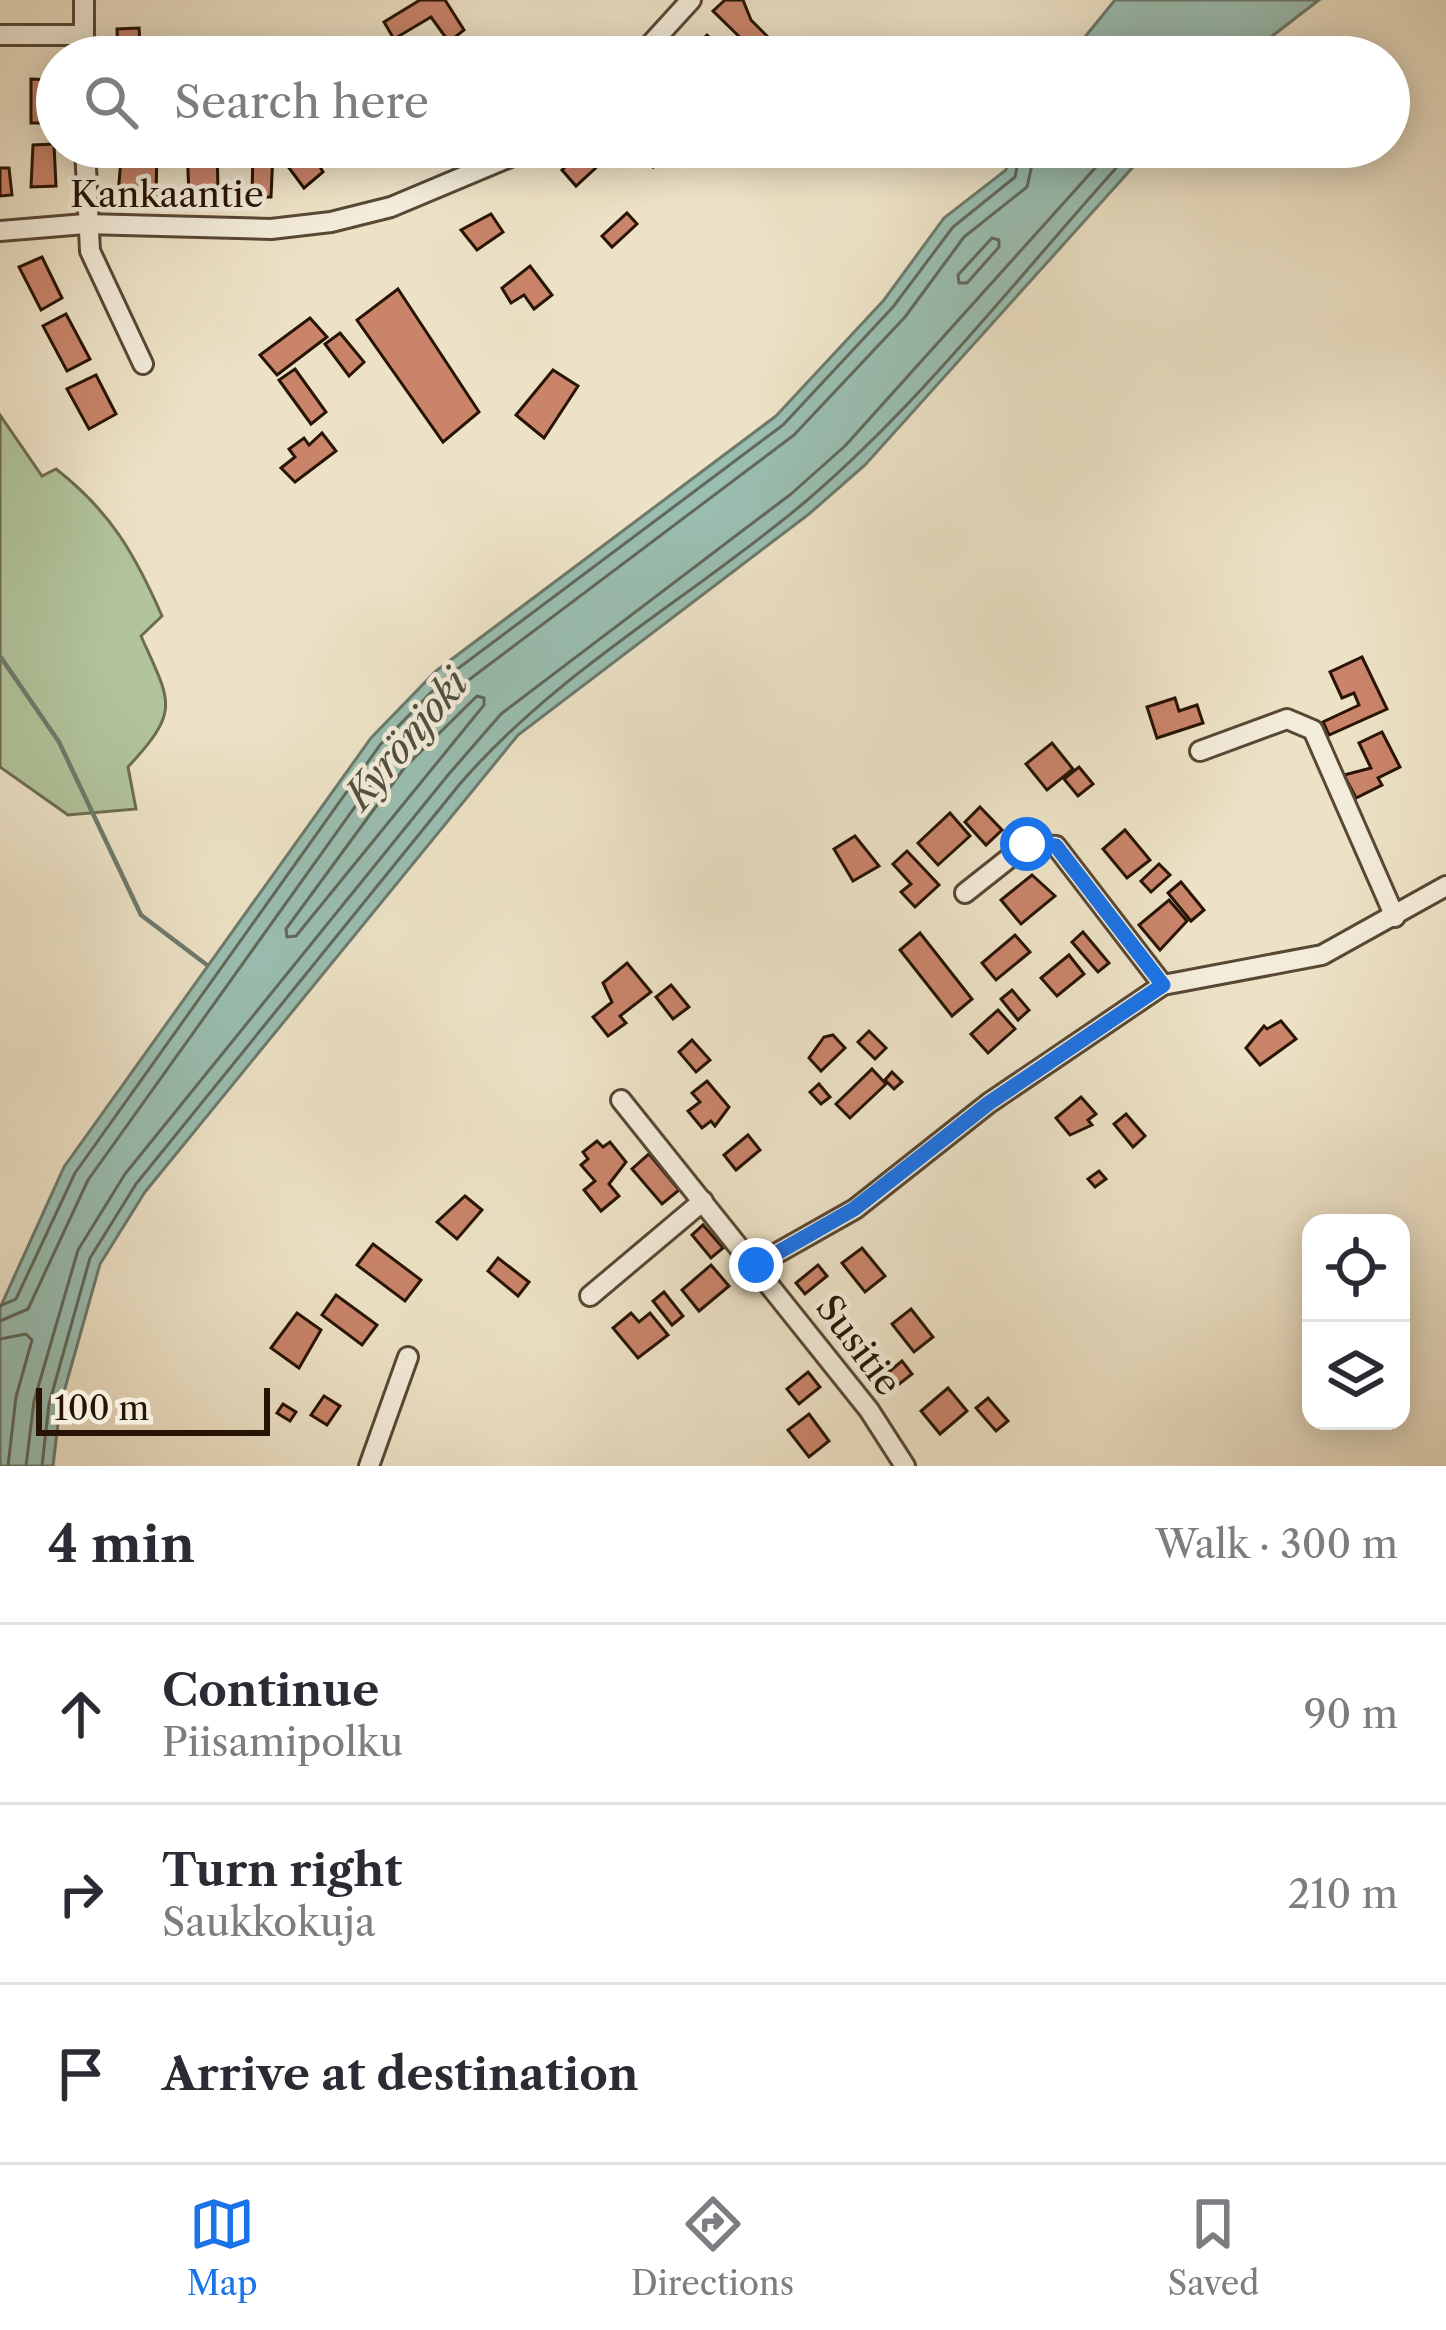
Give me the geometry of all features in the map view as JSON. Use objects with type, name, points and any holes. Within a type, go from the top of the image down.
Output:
[{"type":"street","points":[[0,35],[84,35],[84,0]]},
{"type":"street","points":[[658,36],[691,0]]},
{"type":"street","points":[[85,168],[90,251],[143,364]]},
{"type":"street","name":"Kankaantie","points":[[0,231],[85,224],[271,229],[331,222],[391,207],[484,168]]},
{"type":"street","points":[[1200,751],[1287,719],[1313,730],[1395,917]]},
{"type":"street","points":[[965,893],[1027,844],[1056,846],[1163,985]]},
{"type":"street","points":[[756,1265],[854,1209],[989,1103],[1163,985],[1322,955],[1446,886]]},
{"type":"street","name":"Susitie","points":[[621,1100],[869,1410],[905,1466]]},
{"type":"street","points":[[590,1296],[704,1201]]},
{"type":"street","points":[[369,1466],[408,1357]]},
{"type":"green space","points":[[0,415],[42,476],[56,469],[106,518],[131,553],[162,616],[141,636],[166,705],[157,732],[128,767],[136,809],[68,815],[0,767]]},
{"type":"water","points":[[1115,0],[1319,0],[1272,36],[1086,36]]},
{"type":"water","name":"Kyrönjoki","points":[[1132,168],[865,465],[809,514],[518,735],[145,1192],[100,1264],[60,1406],[53,1466],[0,1466],[0,1308],[64,1167],[371,738],[436,671],[776,416],[884,300],[944,218],[1006,170]]},
{"type":"building","points":[[420,0],[445,0],[464,30],[445,36],[431,17],[392,36],[384,22]]},
{"type":"building","points":[[725,0],[743,0],[751,20],[767,36],[739,36],[713,11]]},
{"type":"building","points":[[139,28],[140,36],[117,36],[117,29]]},
{"type":"building","points":[[31,79],[36,79],[36,123],[31,123]]},
{"type":"building","points":[[33,145],[36,168],[55,168],[56,186],[31,187]]},
{"type":"building","points":[[0,168],[9,168],[12,195],[0,196]]},
{"type":"building","points":[[120,168],[157,168],[156,198],[118,195]]},
{"type":"building","points":[[188,168],[217,168],[218,191],[189,195]]},
{"type":"building","points":[[253,168],[272,168],[271,197],[252,197]]},
{"type":"building","points":[[289,168],[321,168],[323,172],[304,188]]},
{"type":"building","points":[[564,168],[596,168],[576,186]]},
{"type":"building","points":[[627,213],[637,224],[612,247],[602,236]]},
{"type":"building","points":[[491,214],[503,232],[477,250],[461,230]]},
{"type":"building","points":[[42,257],[62,298],[41,310],[19,267]]},
{"type":"building","points":[[530,266],[552,295],[534,309],[524,295],[511,303],[502,288]]},
{"type":"building","points":[[398,289],[479,412],[443,442],[357,320]]},
{"type":"building","points":[[66,314],[90,359],[67,371],[43,326]]},
{"type":"building","points":[[310,318],[327,337],[277,375],[260,355]]},
{"type":"building","points":[[340,333],[364,362],[349,376],[325,344]]},
{"type":"building","points":[[295,369],[326,412],[311,424],[279,380]]},
{"type":"building","points":[[553,370],[578,386],[544,438],[516,415]]},
{"type":"building","points":[[96,375],[116,414],[89,429],[67,389]]},
{"type":"building","points":[[322,433],[336,451],[295,482],[281,468],[295,457],[289,449],[304,438],[309,445]]},
{"type":"building","points":[[1362,657],[1387,709],[1329,735],[1323,722],[1359,705],[1354,693],[1342,698],[1330,672]]},
{"type":"building","points":[[1175,698],[1179,711],[1197,705],[1203,723],[1157,738],[1147,707]]},
{"type":"building","points":[[1382,732],[1400,767],[1378,778],[1382,785],[1356,798],[1344,775],[1371,768],[1359,743]]},
{"type":"building","points":[[1052,743],[1073,769],[1047,790],[1026,764]]},
{"type":"building","points":[[1079,767],[1093,784],[1078,796],[1064,779]]},
{"type":"building","points":[[980,807],[1002,830],[986,845],[965,822]]},
{"type":"building","points":[[950,813],[970,836],[938,865],[918,843]]},
{"type":"building","points":[[1125,830],[1150,860],[1127,878],[1103,849]]},
{"type":"building","points":[[855,836],[879,866],[853,881],[834,849]]},
{"type":"building","points":[[907,851],[939,885],[915,907],[901,892],[911,884],[893,864]]},
{"type":"building","points":[[1159,864],[1170,875],[1151,892],[1141,881]]},
{"type":"building","points":[[1032,875],[1055,896],[1021,924],[1001,900]]},
{"type":"building","points":[[1181,882],[1204,910],[1191,921],[1168,893]]},
{"type":"building","points":[[1169,900],[1187,921],[1160,950],[1139,925]]},
{"type":"building","points":[[1083,932],[1109,963],[1098,972],[1072,942]]},
{"type":"building","points":[[920,933],[972,999],[952,1016],[900,950]]},
{"type":"building","points":[[1015,935],[1030,952],[996,980],[982,963]]},
{"type":"building","points":[[1069,955],[1084,974],[1057,996],[1041,978]]},
{"type":"building","points":[[627,963],[651,992],[620,1016],[626,1023],[608,1036],[593,1017],[612,1002],[603,983]]},
{"type":"building","points":[[671,985],[689,1007],[673,1019],[656,997]]},
{"type":"building","points":[[1012,990],[1029,1010],[1018,1020],[1001,999]]},
{"type":"building","points":[[998,1010],[1015,1029],[988,1053],[971,1034]]},
{"type":"building","points":[[1281,1021],[1296,1039],[1260,1065],[1246,1048],[1264,1026],[1267,1029]]},
{"type":"building","points":[[869,1031],[886,1048],[875,1059],[858,1042]]},
{"type":"building","points":[[833,1035],[845,1048],[821,1071],[809,1058],[824,1037]]},
{"type":"building","points":[[692,1040],[710,1060],[696,1072],[679,1052]]},
{"type":"building","points":[[872,1069],[886,1084],[850,1118],[836,1104]]},
{"type":"building","points":[[892,1072],[902,1082],[894,1089],[885,1080]]},
{"type":"building","points":[[707,1081],[729,1107],[715,1126],[711,1121],[702,1128],[688,1111],[700,1102],[692,1093]]},
{"type":"building","points":[[819,1084],[830,1097],[821,1104],[810,1092]]},
{"type":"building","points":[[1081,1097],[1096,1114],[1088,1120],[1092,1125],[1070,1135],[1056,1118]]},
{"type":"building","points":[[1126,1114],[1145,1136],[1133,1147],[1114,1124]]},
{"type":"building","points":[[748,1135],[760,1150],[736,1170],[724,1155]]},
{"type":"building","points":[[597,1141],[603,1147],[610,1142],[626,1162],[609,1184],[619,1196],[601,1211],[584,1190],[595,1181],[581,1165],[588,1159],[583,1152]]},
{"type":"building","points":[[649,1154],[679,1190],[662,1204],[632,1169]]},
{"type":"building","points":[[1099,1171],[1106,1179],[1095,1187],[1088,1179]]},
{"type":"building","points":[[465,1196],[482,1210],[457,1239],[437,1222]]},
{"type":"building","points":[[703,1225],[723,1248],[711,1258],[692,1235]]},
{"type":"building","points":[[373,1244],[421,1280],[405,1301],[357,1265]]},
{"type":"building","points":[[862,1248],[885,1276],[865,1292],[842,1263]]},
{"type":"building","points":[[498,1258],[529,1282],[518,1296],[488,1271]]},
{"type":"building","points":[[711,1265],[729,1286],[699,1311],[682,1290]]},
{"type":"building","points":[[818,1265],[827,1276],[805,1294],[796,1283]]},
{"type":"building","points":[[664,1292],[683,1316],[672,1325],[653,1301]]},
{"type":"building","points":[[336,1295],[377,1325],[362,1345],[322,1315]]},
{"type":"building","points":[[911,1309],[933,1337],[914,1352],[892,1324]]},
{"type":"building","points":[[297,1313],[321,1330],[299,1368],[271,1348]]},
{"type":"building","points":[[631,1313],[639,1322],[650,1313],[668,1335],[638,1358],[613,1328]]},
{"type":"building","points":[[902,1361],[912,1374],[889,1392],[879,1380]]},
{"type":"building","points":[[808,1372],[820,1387],[799,1404],[787,1389]]},
{"type":"building","points":[[948,1388],[967,1411],[940,1434],[921,1411]]},
{"type":"building","points":[[324,1396],[340,1406],[327,1425],[311,1415]]},
{"type":"building","points":[[988,1398],[1008,1421],[996,1431],[976,1408]]},
{"type":"building","points":[[283,1404],[296,1412],[290,1421],[277,1413]]},
{"type":"building","points":[[809,1414],[829,1441],[809,1457],[788,1430]]},
{"type":"waterway","points":[[0,656],[59,742],[141,915],[207,965]]},
{"type":"route","points":[[756,1265],[854,1209],[989,1103],[1163,985],[1056,846],[1027,844]]}]
